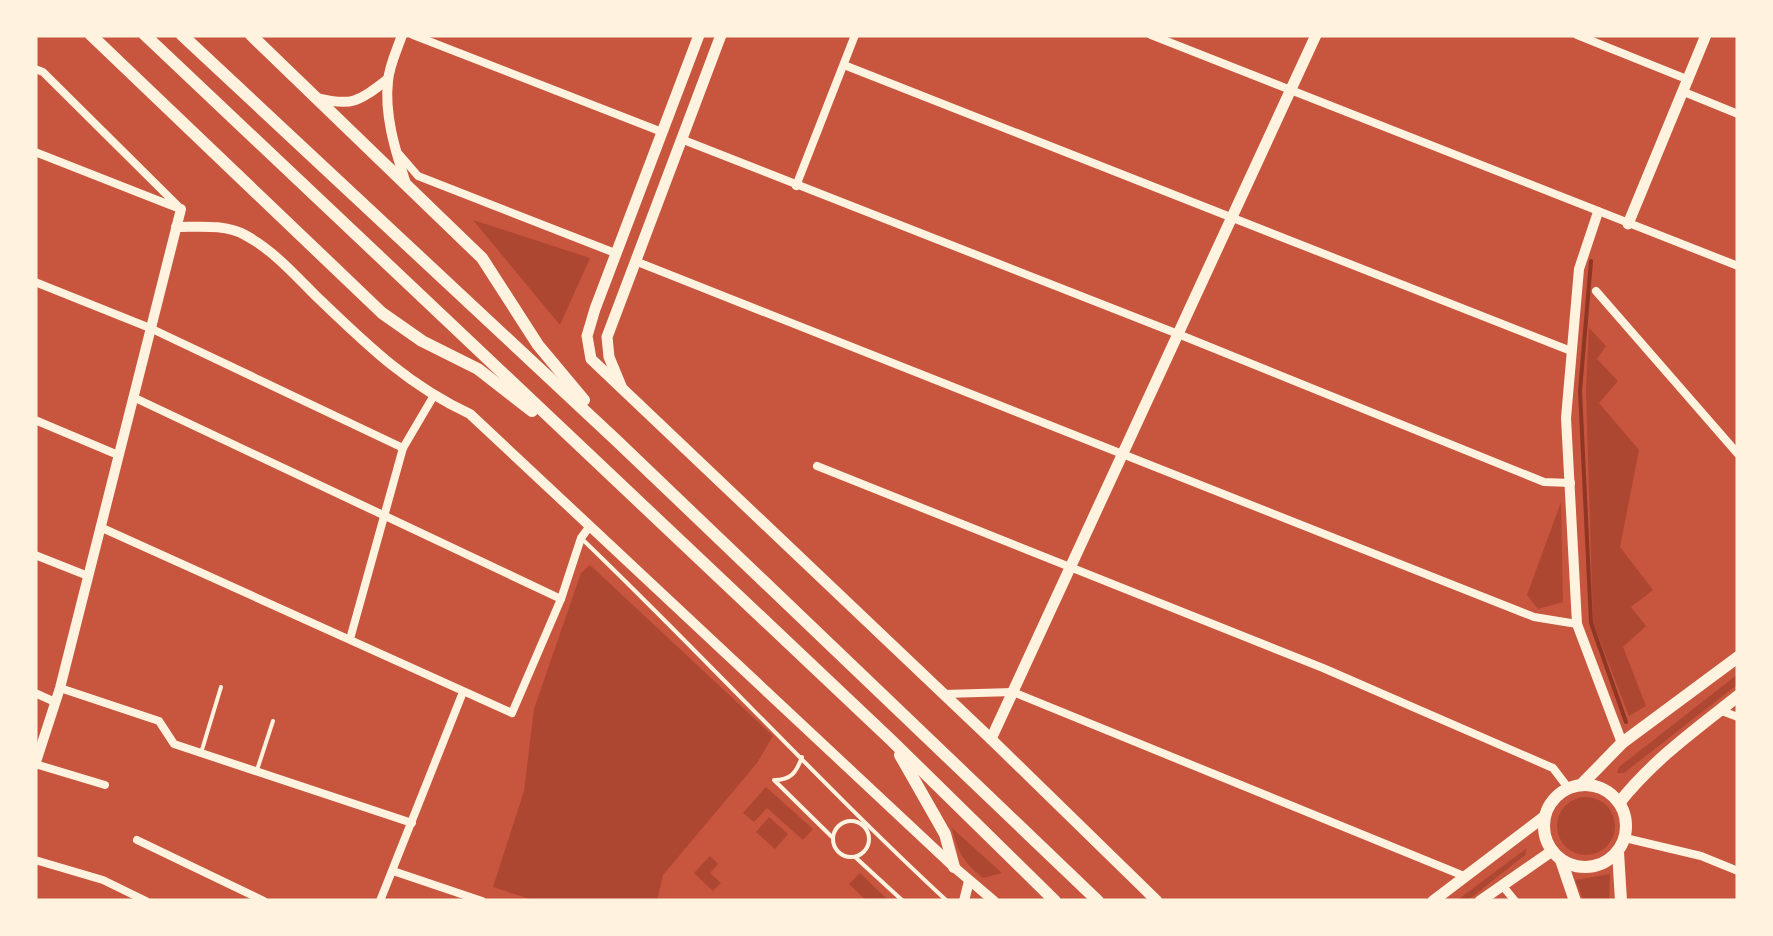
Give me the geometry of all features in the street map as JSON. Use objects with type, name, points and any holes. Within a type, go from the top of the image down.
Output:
[{"type":"main road","points":[[91,35],[382,313],[422,341],[478,369],[598,464]]},
{"type":"main road","points":[[145,35],[891,740],[1055,901]]},
{"type":"main road","points":[[182,35],[618,441],[1098,901]]},
{"type":"main road","points":[[250,35],[482,258],[538,345],[618,441]]},
{"type":"main road","points":[[699,35],[595,309],[586,348],[590,359],[991,738],[1157,901]]},
{"type":"main road","points":[[623,390],[609,356],[607,337],[721,35]]},
{"type":"main road","points":[[991,738],[1316,35]]},
{"type":"main road","points":[[1628,224],[1706,35]]},
{"type":"main road","points":[[614,253],[634,261]]},
{"type":"main road","points":[[1575,901],[1544,828],[1550,805],[1622,744],[1738,656]]},
{"type":"main road","points":[[1619,804],[1642,774],[1670,748],[1738,696]]},
{"type":"main road","points":[[891,740],[945,834],[954,867]]},
{"type":"main road","points":[[1557,856],[1570,865],[1591,867],[1610,859],[1625,838],[1626,826],[1619,804],[1602,789],[1575,787]]},
{"type":"main road","points":[[1433,901],[1545,816]]},
{"type":"main road","points":[[1618,852],[1621,901]]},
{"type":"main road","points":[[1480,901],[1557,856]]},
{"type":"street","points":[[402,35],[388,80],[388,113],[407,185]]},
{"type":"street","points":[[413,35],[662,132]]},
{"type":"street","points":[[796,186],[856,35]]},
{"type":"street","points":[[1151,35],[1738,266]]},
{"type":"street","points":[[1576,35],[1738,114]]},
{"type":"street","points":[[844,65],[1571,351]]},
{"type":"street","points":[[35,68],[182,209]]},
{"type":"street","points":[[314,97],[344,104],[362,99],[388,80]]},
{"type":"street","points":[[681,139],[1544,482],[1571,483]]},
{"type":"street","points":[[395,150],[418,176],[614,253]]},
{"type":"street","points":[[40,154],[182,209]]},
{"type":"street","points":[[106,785],[35,764],[60,688],[182,209]]},
{"type":"street","points":[[1598,212],[1579,270],[1566,418],[1577,624],[1622,744]]},
{"type":"street","points":[[176,227],[210,226],[244,234],[274,256],[382,359],[432,397],[470,414],[994,901]]},
{"type":"street","points":[[634,261],[1534,617],[1577,624]]},
{"type":"street","points":[[35,282],[150,328],[403,448]]},
{"type":"street","points":[[1596,292],[1738,454]]},
{"type":"street","points":[[132,397],[561,598]]},
{"type":"street","points":[[350,639],[403,448],[432,397]]},
{"type":"street","points":[[35,420],[118,455]]},
{"type":"street","points":[[817,466],[1323,668],[1554,768],[1575,787]]},
{"type":"street","points":[[100,526],[512,713],[561,598],[581,538],[590,526]]},
{"type":"street","points":[[35,555],[88,576]]},
{"type":"street","points":[[60,688],[159,721],[174,744],[412,822]]},
{"type":"street","points":[[380,901],[463,692]]},
{"type":"street","points":[[944,694],[1013,692],[1464,876]]},
{"type":"street","points":[[35,693],[55,702]]},
{"type":"street","points":[[1719,710],[1738,718]]},
{"type":"street","points":[[1625,838],[1701,856],[1738,870]]},
{"type":"street","points":[[138,840],[264,901]]},
{"type":"street","points":[[35,860],[104,880],[146,901]]},
{"type":"street","points":[[394,871],[482,901]]},
{"type":"street","points":[[964,901],[969,880]]},
{"type":"street","points":[[1502,885],[1515,901]]},
{"type":"lane","points":[[581,538],[864,824],[946,901]]},
{"type":"lane","points":[[201,752],[221,687]]},
{"type":"lane","points":[[257,770],[273,720]]},
{"type":"lane","points":[[802,758],[790,778],[774,780],[833,838],[839,853],[854,857],[903,901]]},
{"type":"lane","points":[[833,838],[842,825],[864,824]]},
{"type":"lane","points":[[854,857],[868,846],[869,834],[864,824]]},
{"type":"shaded area","points":[[473,220],[590,258],[560,325]]},
{"type":"shaded area","points":[[1589,328],[1606,346],[1597,359],[1618,381],[1599,403],[1639,450],[1620,547],[1653,590],[1631,607],[1646,626],[1623,647],[1646,706],[1629,716],[1593,623],[1586,389]]},
{"type":"shaded area","points":[[1561,502],[1563,602],[1538,609],[1527,595]]},
{"type":"shaded area","points":[[590,565],[773,736],[757,763],[663,875],[657,901],[536,901],[493,887],[524,791],[534,709],[581,573]]},
{"type":"shaded area","points":[[1738,674],[1738,684],[1624,773],[1617,773],[1619,767]]},
{"type":"shaded area","points":[[766,787],[813,829],[803,840],[767,808],[754,822],[743,813]]},
{"type":"shaded area","points":[[1586,797],[1606,806],[1615,826],[1606,846],[1586,855],[1566,846],[1557,826],[1566,806]]},
{"type":"shaded area","points":[[769,817],[788,834],[775,849],[756,832]]},
{"type":"shaded area","points":[[952,828],[1002,873],[983,878],[976,872],[962,856]]},
{"type":"shaded area","points":[[1527,848],[1525,855],[1467,901],[1456,901]]},
{"type":"shaded area","points":[[710,856],[718,864],[710,873],[721,883],[713,891],[694,873]]},
{"type":"shaded area","points":[[860,873],[889,901],[867,901],[849,884]]},
{"type":"shaded area","points":[[1610,874],[1609,901],[1584,901],[1575,880]]},
{"type":"waterway","points":[[1591,261],[1580,391],[1591,623],[1626,722]]}]
